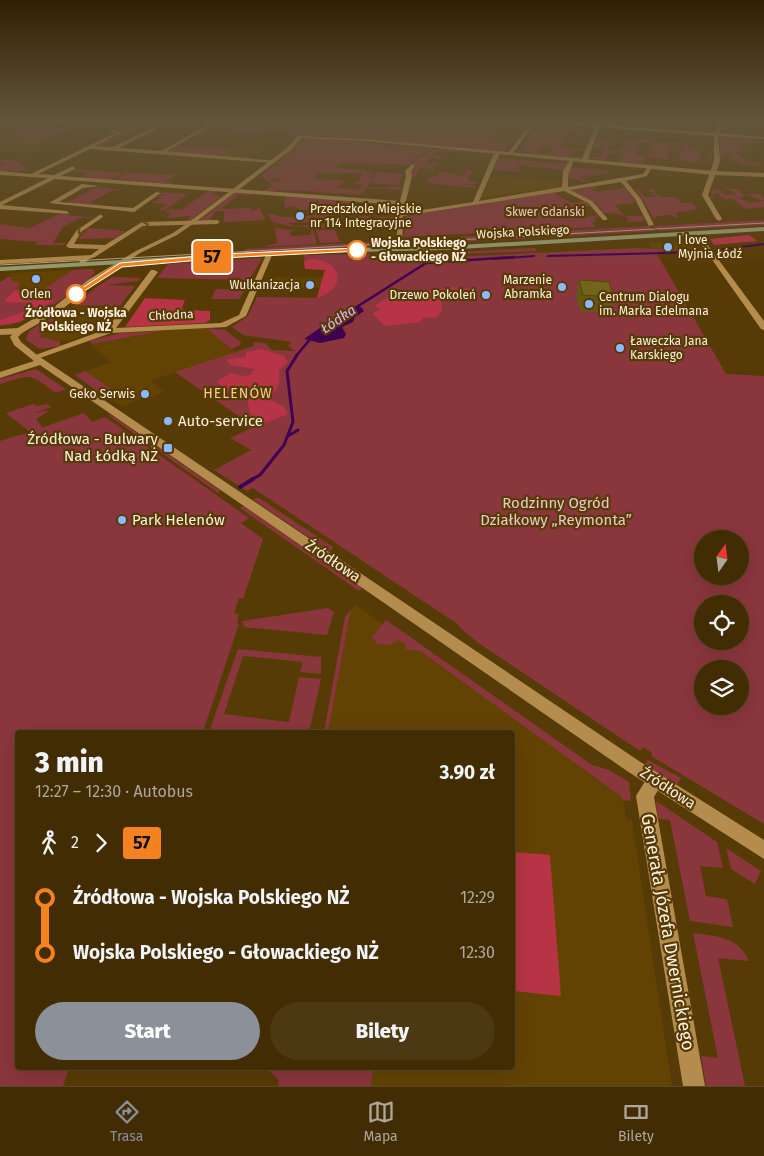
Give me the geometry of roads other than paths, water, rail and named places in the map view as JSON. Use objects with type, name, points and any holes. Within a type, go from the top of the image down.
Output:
[{"type":"main road","name":"Wojska Polskiego","points":[[0,269],[270,253],[399,249],[764,229]]},
{"type":"main road","name":"Wojska Polskiego","points":[[65,266],[85,261],[123,263]]},
{"type":"street","points":[[32,175],[43,170]]},
{"type":"street","points":[[0,205],[70,170]]},
{"type":"street","points":[[0,332],[19,331],[54,311],[90,282],[142,250],[175,234],[262,170]]},
{"type":"street","points":[[399,249],[401,203],[409,170]]},
{"type":"street","points":[[475,203],[490,170]]},
{"type":"street","points":[[565,188],[567,170]]},
{"type":"street","points":[[400,214],[622,180],[642,176],[648,170]]},
{"type":"street","points":[[678,170],[764,175]]},
{"type":"street","points":[[715,170],[706,198],[719,219]]},
{"type":"street","points":[[0,173],[401,203]]},
{"type":"street","points":[[622,180],[638,199],[651,225]]},
{"type":"street","points":[[111,181],[101,187],[82,186],[52,203],[134,210],[158,194],[146,192]]},
{"type":"street","points":[[565,188],[590,202],[605,219]]},
{"type":"street","points":[[0,205],[74,214]]},
{"type":"street","points":[[100,217],[79,231],[69,246],[105,247]]},
{"type":"street","points":[[0,262],[85,261],[142,224],[217,222]]},
{"type":"street","points":[[696,233],[764,327]]},
{"type":"street","name":"Chłodna","points":[[0,375],[110,331],[223,325],[242,316],[270,253]]},
{"type":"street","points":[[110,331],[154,272]]},
{"type":"street","name":"Źródłowa","points":[[19,331],[14,336],[15,341],[38,360],[655,780],[764,850]]},
{"type":"street","name":"Generała Józefa Dwernickiego","points":[[655,780],[646,796],[694,1086]]},
{"type":"water","points":[[352,306],[361,307],[364,311],[355,317],[353,322],[342,327],[346,334],[344,338],[320,343],[304,339]]},
{"type":"waterway","name":"Łódka","points":[[718,250],[764,244]]},
{"type":"waterway","name":"Łódka","points":[[548,256],[702,252]]},
{"type":"waterway","name":"Łódka","points":[[494,259],[534,256]]},
{"type":"waterway","name":"Łódka","points":[[355,308],[426,263],[514,257]]},
{"type":"waterway","name":"Łódka","points":[[296,356],[312,337]]},
{"type":"waterway","name":"Łódka","points":[[251,480],[260,475],[284,445],[293,422],[287,371],[297,355]]},
{"type":"waterway","points":[[288,436],[298,430]]},
{"type":"waterway","name":"Łódka","points":[[240,487],[253,479]]},
{"type":"tram line","points":[[0,265],[764,223]]},
{"type":"place","name":"Przedszkole Miejskie nr 114 Integracyjne","points":[[300,216]]},
{"type":"place","name":"I love Myjnia Łódź","points":[[668,247]]},
{"type":"place","name":"Wojska Polskiego - Głowackiego NŻ","points":[[357,250]]},
{"type":"place","name":"Orlen","points":[[36,279]]},
{"type":"place","name":"Wulkanizacja","points":[[310,285]]},
{"type":"place","name":"Marzenie Abramka","points":[[562,287]]},
{"type":"place","name":"Źródłowa - Wojska Polskiego NŻ","points":[[76,294]]},
{"type":"place","name":"Drzewo Pokoleń","points":[[486,295]]},
{"type":"place","name":"Centrum Dialogu im. Marka Edelmana","points":[[589,304]]},
{"type":"place","name":"Ławeczka Jana Karskiego","points":[[620,348]]},
{"type":"place","name":"Geko Serwis","points":[[145,394]]},
{"type":"place","name":"Auto-service","points":[[168,421]]},
{"type":"place","name":"Źródłowa - Bulwary Nad Łódką NŻ","points":[[168,448]]},
{"type":"place","name":"Park Helenów","points":[[122,520]]},
{"type":"district","name":"HELENÓW","points":[[238,393]]},
{"type":"park label","name":"Skwer Gdański","points":[[545,212]]},
{"type":"park label","name":"Rodzinny Ogród Działkowy „Reymonta”","points":[[556,512]]}]
